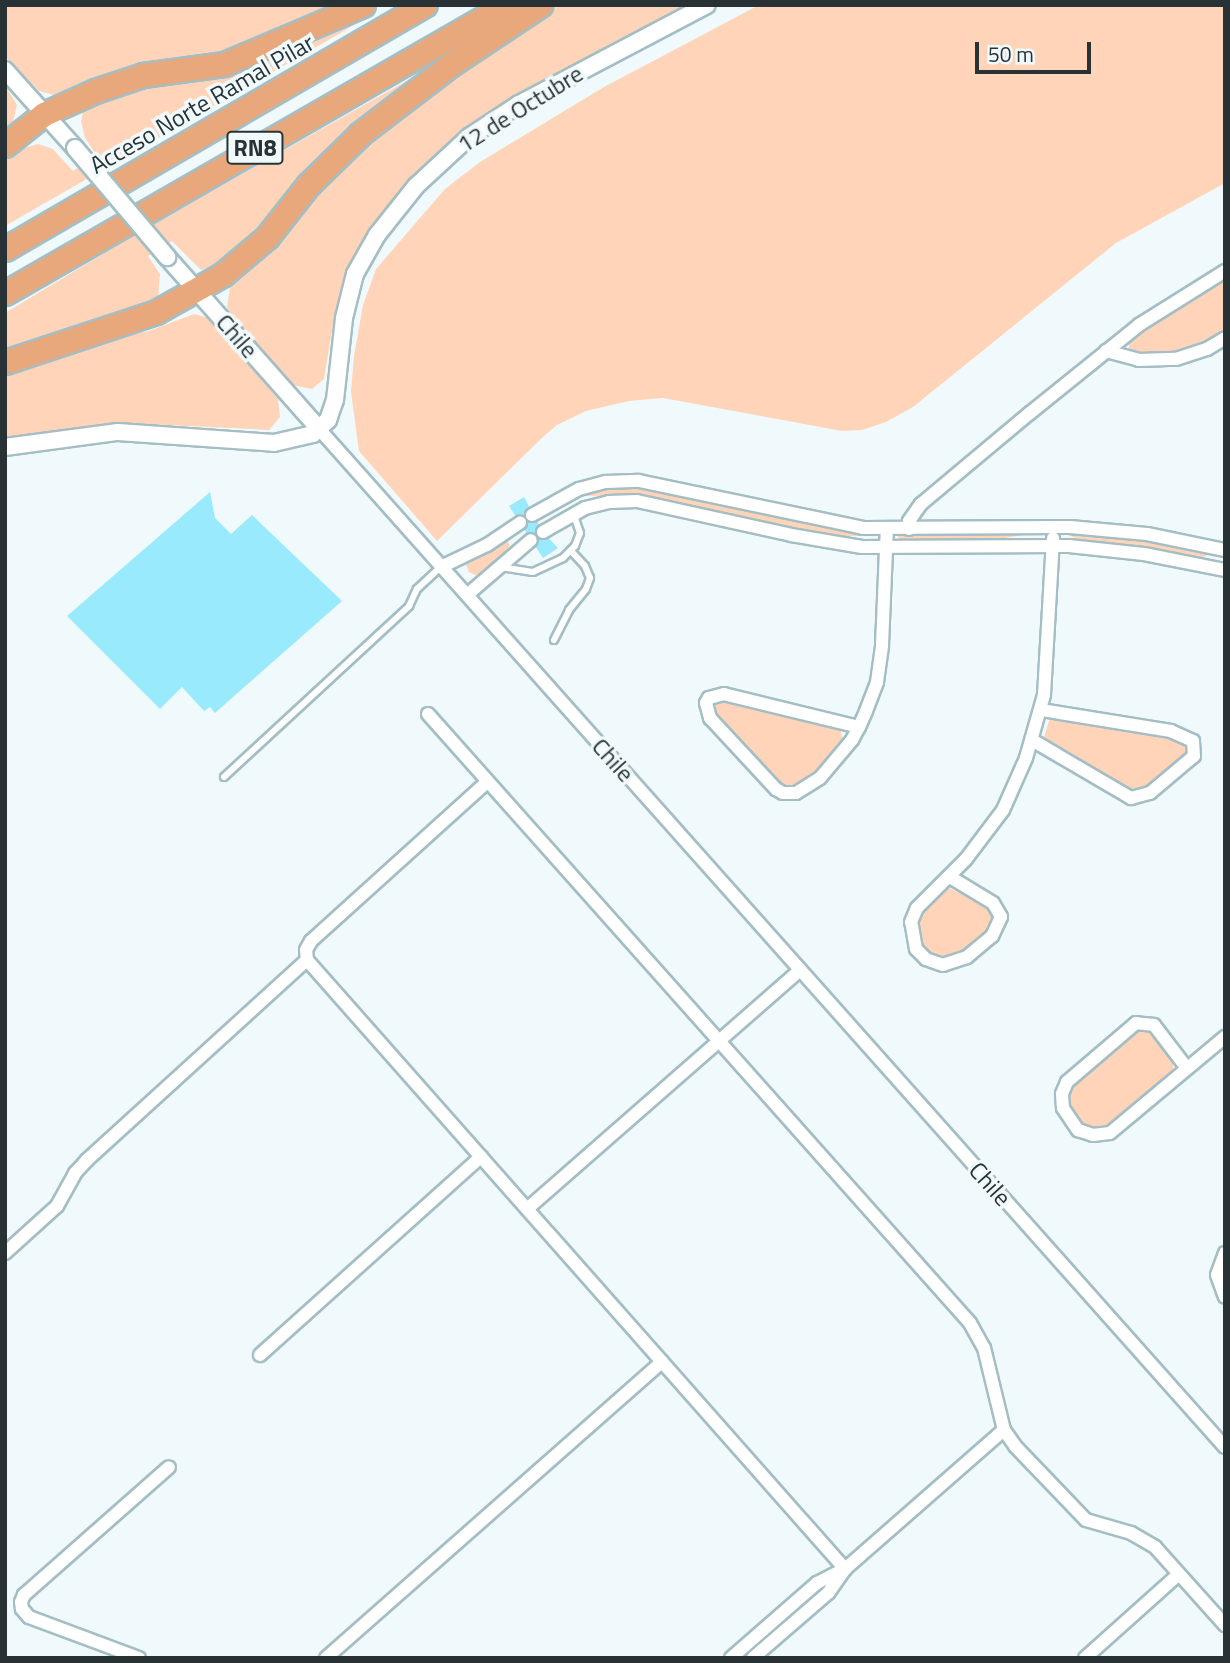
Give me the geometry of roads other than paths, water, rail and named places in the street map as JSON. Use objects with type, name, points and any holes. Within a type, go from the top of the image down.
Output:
[{"type":"highway","points":[[5,145],[44,114],[123,80],[224,64],[363,5]]},
{"type":"highway","name":"Acceso Norte Ramal Pilar","points":[[5,249],[425,5]]},
{"type":"highway","name":"RN8","points":[[5,293],[506,5]]},
{"type":"highway","points":[[5,362],[156,312],[222,275],[248,255],[331,159],[360,134],[442,71],[540,5]]},
{"type":"street","name":"12 de Octubre","points":[[320,430],[328,420],[335,400],[344,318],[355,274],[377,235],[416,186],[469,138],[528,98],[707,5]]},
{"type":"street","name":"Chile","points":[[5,70],[441,567],[1225,1447]]},
{"type":"street","points":[[909,529],[909,521],[921,504],[1105,351],[1178,297],[1225,271]]},
{"type":"street","points":[[1105,351],[1155,361],[1192,354],[1225,338]]},
{"type":"street","points":[[5,447],[118,432],[274,443],[302,438],[320,430]]},
{"type":"street","points":[[532,515],[575,489],[606,482],[639,481],[830,523],[909,529],[1053,526],[1147,534],[1225,550]]},
{"type":"street","points":[[573,513],[575,489]]},
{"type":"street","points":[[543,531],[573,513],[609,502],[637,501],[827,542],[886,548],[1052,546],[1144,554],[1225,570]]},
{"type":"street","points":[[950,877],[993,903],[1001,917],[992,936],[967,957],[943,965],[920,955],[910,930],[917,908],[950,877],[1003,810],[1032,740],[1041,710],[1047,664],[1053,526]]},
{"type":"street","points":[[441,567],[515,527],[526,543],[467,595]]},
{"type":"street","points":[[859,727],[724,694],[716,695],[706,703],[710,718],[769,784],[789,794],[812,786],[859,727],[873,695],[881,665],[887,528]]},
{"type":"street","points":[[1032,740],[1131,798],[1150,793],[1194,755],[1193,741],[1183,734],[1041,710]]},
{"type":"street","points":[[428,714],[970,1323],[988,1359],[1004,1430],[1074,1511],[1086,1520],[1146,1539],[1225,1625]]},
{"type":"street","points":[[487,782],[311,941],[306,950],[307,960],[845,1569]]},
{"type":"street","points":[[5,1253],[57,1206],[75,1173],[87,1160],[307,960]]},
{"type":"street","points":[[527,1209],[800,970]]},
{"type":"street","points":[[1186,1067],[1154,1025],[1136,1023],[1067,1082],[1062,1094],[1063,1108],[1079,1130],[1093,1135],[1110,1133],[1225,1037]]},
{"type":"street","points":[[260,1354],[481,1157]]},
{"type":"street","points":[[1225,1253],[1217,1275],[1225,1297]]},
{"type":"street","points":[[326,1658],[662,1362]]},
{"type":"street","points":[[753,1658],[828,1592],[845,1569],[1004,1430]]},
{"type":"street","points":[[139,1658],[29,1617],[22,1609],[21,1602],[24,1595],[169,1467]]},
{"type":"street","points":[[731,1658],[817,1583],[845,1569]]},
{"type":"street","points":[[1085,1658],[1179,1574]]},
{"type":"lane","points":[[499,567],[541,570],[571,551],[580,533],[573,513]]},
{"type":"lane","points":[[554,640],[590,578],[585,566],[571,551]]},
{"type":"lane","points":[[224,777],[409,606],[417,589],[441,567]]}]
